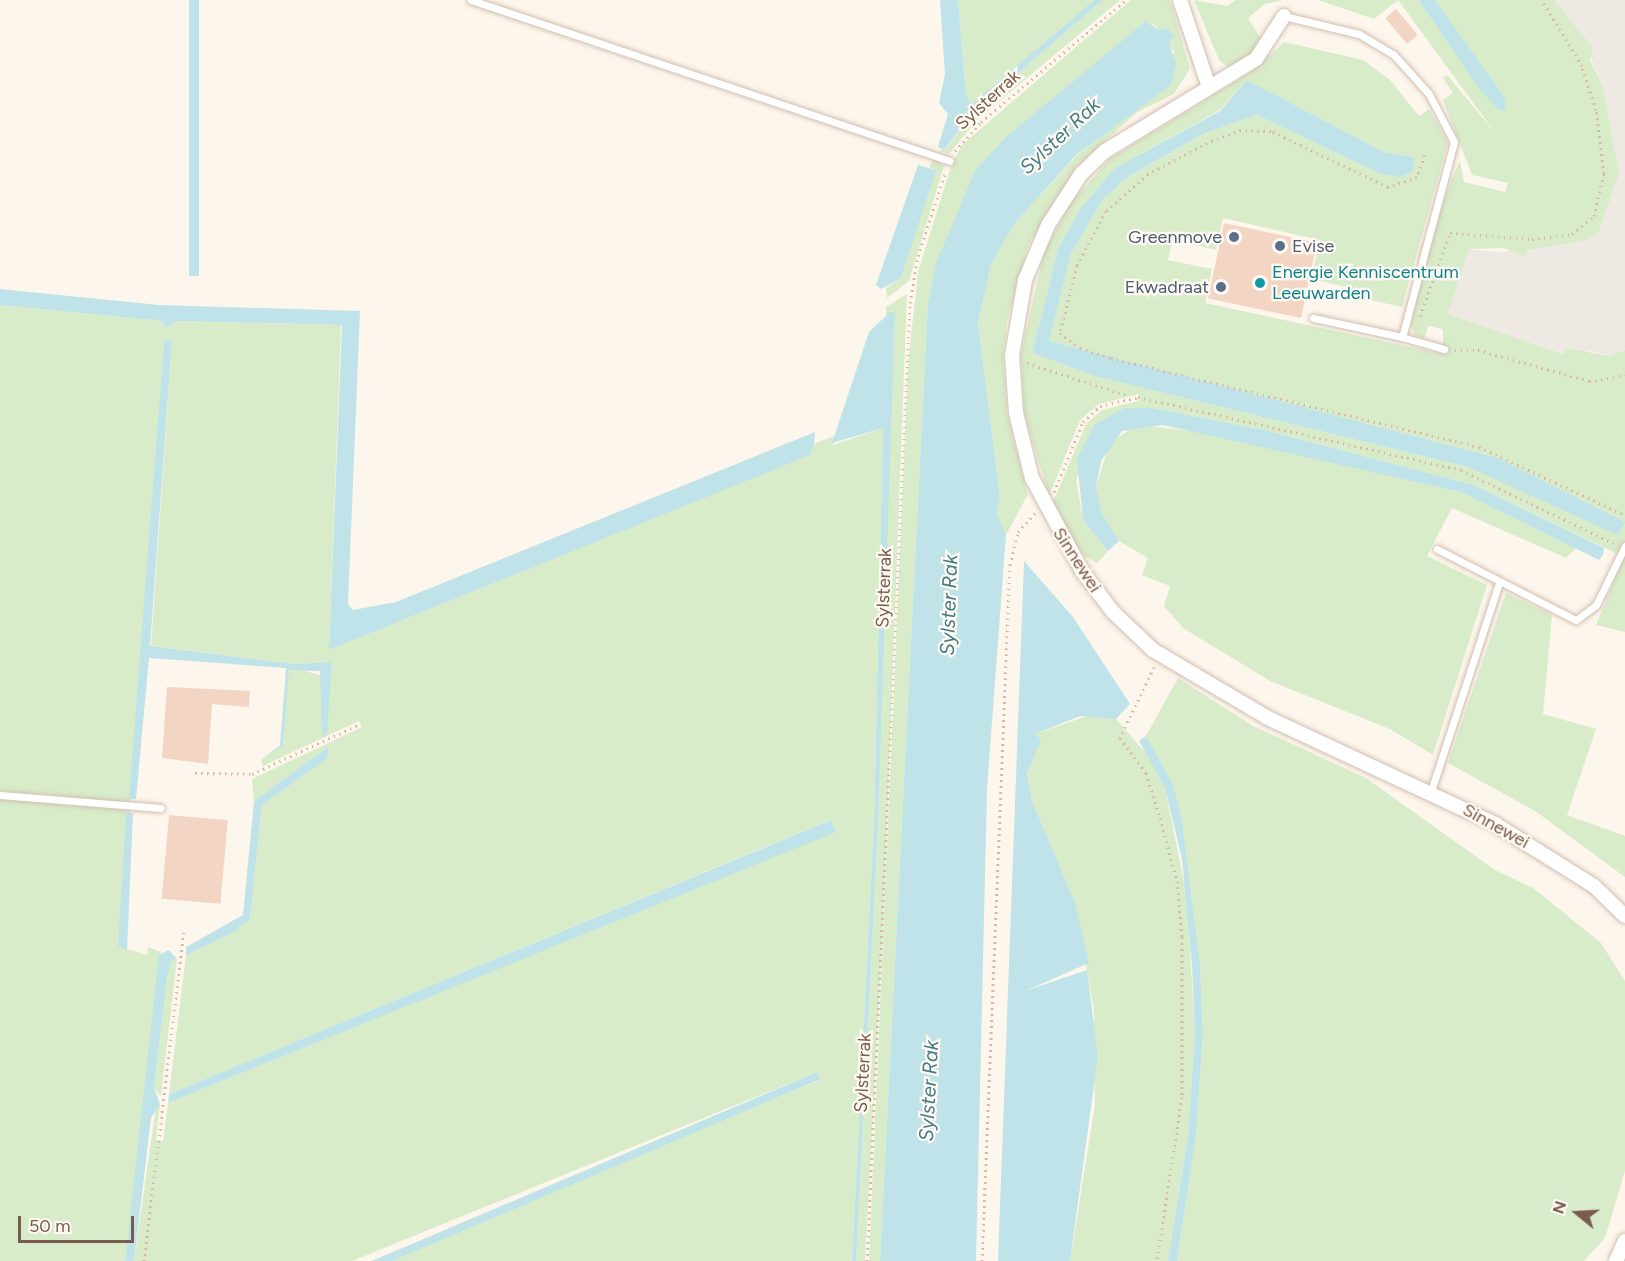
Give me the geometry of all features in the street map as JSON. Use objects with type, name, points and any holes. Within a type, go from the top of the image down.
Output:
[{"type":"street","points":[[1180,0],[1208,84]]},
{"type":"street","name":"Sinnewei","points":[[1284,16],[1256,59],[1208,84],[1105,152],[1063,198],[1025,280],[1012,355],[1022,443],[1044,507],[1113,612],[1159,654],[1269,718],[1431,791],[1546,854],[1594,885],[1625,916]]},
{"type":"street","points":[[1616,1261],[1625,1241]]},
{"type":"lane","points":[[471,0],[950,161]]},
{"type":"lane","points":[[1284,16],[1359,34],[1394,55],[1429,94],[1454,142],[1402,338]]},
{"type":"lane","points":[[1313,318],[1444,349]]},
{"type":"lane","points":[[1437,549],[1567,617],[1583,618],[1624,547]]},
{"type":"lane","points":[[1431,791],[1499,583]]},
{"type":"lane","points":[[0,795],[160,808]]},
{"type":"path","name":"Sylsterrak","points":[[867,1261],[910,303],[918,256],[950,161],[981,122],[1126,0]]},
{"type":"path","points":[[1412,341],[1450,233],[1532,239],[1572,234],[1594,216],[1604,173],[1596,110],[1582,66],[1542,0]]},
{"type":"path","points":[[1425,154],[1417,177],[1388,187],[1271,131],[1241,130],[1207,143],[1148,174],[1106,211],[1077,265],[1060,333],[1080,348],[1111,358],[1479,447],[1625,515]]},
{"type":"path","points":[[1444,349],[1478,350],[1589,381],[1625,375]]},
{"type":"path","points":[[1012,355],[1057,375],[1133,398],[1461,470],[1624,547]]},
{"type":"path","points":[[982,1261],[1010,565],[1018,532],[1044,507],[1060,484],[1083,422],[1100,406],[1133,398]]},
{"type":"path","points":[[1157,1261],[1182,1097],[1182,938],[1177,881],[1161,818],[1146,773],[1120,738],[1159,654]]},
{"type":"path","points":[[195,773],[252,774],[360,724]]},
{"type":"path","points":[[144,1261],[184,932]]},
{"type":"shaded area","points":[[1554,0],[1625,0],[1625,350],[1610,356],[1591,351],[1565,354],[1448,314],[1468,249],[1501,252],[1587,240],[1619,173],[1603,87],[1586,46]]},
{"type":"green space","points":[[958,0],[1094,0],[972,104],[966,97]]},
{"type":"green space","points":[[1103,0],[1120,0],[977,120],[949,154],[938,150],[945,150],[976,109]]},
{"type":"green space","points":[[1131,0],[1170,0],[1190,69],[1174,94],[1136,113],[1075,168],[1028,246],[1007,320],[1003,356],[1007,415],[1028,494],[1006,535],[1000,522],[982,591],[1000,496],[978,324],[992,262],[1016,222],[1076,156],[1136,109],[1174,52],[1155,25],[1145,22],[987,158],[936,263],[928,301],[880,1261],[869,1261],[908,364],[918,272],[952,163],[963,144]]},
{"type":"green space","points":[[1194,0],[1227,6],[1236,0],[1283,0],[1265,4],[1248,18],[1263,42],[1253,54],[1228,67],[1219,60]]},
{"type":"green space","points":[[1318,0],[1398,0],[1374,19]]},
{"type":"green space","points":[[1398,0],[1419,0],[1454,31],[1435,0],[1554,0],[1593,48],[1590,59],[1603,87],[1619,173],[1599,232],[1587,240],[1528,250],[1525,256],[1503,248],[1469,249],[1448,314],[1564,354],[1566,348],[1610,356],[1625,350],[1625,522],[1625,632],[1596,625],[1624,557],[1474,485],[1264,430],[1153,408],[1125,408],[1076,479],[1083,520],[1108,551],[1097,563],[1084,556],[1051,507],[1086,424],[1102,410],[1138,401],[1139,394],[1099,404],[1080,420],[1049,496],[1024,412],[1021,354],[1044,252],[1070,203],[1111,158],[1251,72],[1284,42],[1363,60],[1390,80],[1419,116],[1429,109],[1448,142],[1402,307],[1356,297],[1347,287],[1311,279],[1320,240],[1223,218],[1216,250],[1173,240],[1168,260],[1212,269],[1205,303],[1443,354],[1443,329],[1428,326],[1425,338],[1415,336],[1411,326],[1426,253],[1452,178],[1460,161],[1464,182],[1505,192],[1508,183],[1472,175],[1443,100],[1453,93],[1443,78],[1447,75],[1496,134]],"holes":[[[1247,80],[1384,152],[1414,157],[1381,174],[1257,115],[1205,133],[1129,176],[1103,199],[1071,254],[1048,341],[1498,458],[1625,522],[1468,467],[1098,377],[1032,353],[1058,249],[1080,209],[1115,168],[1220,110]]]},
{"type":"green space","points":[[933,159],[944,166],[909,281],[887,298],[886,288],[901,278],[935,170],[929,167]]},
{"type":"green space","points":[[907,294],[883,926],[865,1261],[856,1261],[895,313],[886,316],[886,307]]},
{"type":"green space","points":[[0,305],[162,321],[165,328],[178,321],[341,325],[329,650],[809,455],[814,444],[834,436],[833,445],[883,428],[874,822],[852,1261],[371,1261],[820,1080],[817,1072],[352,1261],[134,1261],[156,1106],[160,1104],[156,1140],[163,1141],[168,1103],[836,831],[830,820],[169,1094],[186,955],[233,933],[250,919],[262,805],[327,759],[329,746],[254,801],[252,779],[362,727],[359,721],[263,766],[261,760],[283,745],[288,673],[293,668],[324,676],[322,736],[332,662],[293,664],[151,646],[172,341],[164,340],[130,802],[0,791]]},
{"type":"green space","points":[[1138,425],[1211,433],[1461,492],[1576,548],[1566,558],[1452,508],[1427,556],[1487,585],[1433,755],[1390,729],[1270,681],[1183,628],[1164,606],[1170,586],[1142,575],[1148,558],[1119,541],[1102,513],[1096,487],[1110,442]]},
{"type":"green space","points":[[1506,593],[1552,615],[1543,714],[1596,729],[1567,815],[1625,836],[1625,877],[1535,811],[1448,763]]},
{"type":"green space","points":[[1178,678],[1253,726],[1366,778],[1495,870],[1533,888],[1601,943],[1625,981],[1625,1171],[1605,1238],[1584,1261],[1177,1261],[1196,1136],[1203,1035],[1200,964],[1182,821],[1146,736]]},
{"type":"green space","points":[[1090,715],[1116,719],[1150,758],[1165,788],[1187,897],[1195,1035],[1188,1135],[1168,1261],[1070,1261],[1095,1105],[1094,1011],[1075,902],[1032,801],[1027,773],[1040,740],[1035,734]]},
{"type":"green space","points":[[0,799],[130,810],[118,946],[147,955],[148,947],[161,952],[125,1261],[0,1261]]},
{"type":"green space","points":[[177,959],[161,1096],[154,1088],[167,978],[171,961]]},
{"type":"water","points":[[189,0],[199,0],[199,276],[189,276]]},
{"type":"water","points":[[940,0],[958,0],[966,96],[972,104],[1094,0],[1103,0],[976,109],[944,150],[938,147],[948,114],[939,103],[945,74]]},
{"type":"water","points":[[1419,0],[1435,0],[1505,98],[1506,110],[1499,110],[1479,89]]},
{"type":"water","name":"Sylster Rak","points":[[1146,21],[1159,30],[1167,28],[1174,36],[1169,43],[1176,65],[1170,86],[1076,155],[1016,222],[992,262],[978,323],[1000,496],[997,514],[1006,535],[987,789],[976,1261],[880,1261],[928,301],[936,263],[975,171],[1006,137]]},
{"type":"water","points":[[1247,80],[1384,152],[1414,157],[1413,172],[1399,177],[1381,174],[1257,115],[1205,133],[1129,176],[1103,199],[1071,254],[1049,341],[1498,458],[1625,522],[1618,535],[1468,467],[1098,377],[1032,353],[1058,249],[1080,209],[1115,168],[1220,111]]},
{"type":"water","points":[[918,165],[936,170],[901,278],[881,289],[876,285]]},
{"type":"water","points":[[0,289],[159,305],[360,311],[348,604],[353,610],[396,602],[815,432],[814,444],[810,455],[329,650],[342,325],[178,321],[165,328],[162,321],[0,305]]},
{"type":"water","points":[[890,312],[895,313],[878,822],[856,1261],[852,1261],[874,822],[883,428],[832,443],[869,332]]},
{"type":"water","points":[[164,340],[172,340],[150,646],[293,664],[332,662],[327,734],[322,736],[320,671],[289,670],[283,745],[261,760],[280,745],[286,668],[149,658],[136,799],[129,799]]},
{"type":"water","points":[[1125,408],[1153,408],[1264,430],[1474,485],[1604,548],[1603,555],[1599,560],[1461,492],[1163,425],[1122,431],[1101,461],[1096,487],[1102,513],[1119,541],[1108,551],[1083,520],[1077,458],[1095,424]]},
{"type":"water","points":[[1024,561],[1073,617],[1130,704],[1116,719],[1080,716],[1035,734],[1041,740],[1027,773],[1032,801],[1075,902],[1089,963],[1025,991],[1087,970],[1098,1056],[1070,1261],[998,1261]]},
{"type":"water","points":[[1146,736],[1173,785],[1182,821],[1200,964],[1203,1035],[1196,1136],[1177,1261],[1168,1261],[1188,1135],[1195,1035],[1192,965],[1182,859],[1165,788],[1139,741]]},
{"type":"water","points":[[329,746],[327,759],[262,805],[250,919],[233,933],[186,955],[186,947],[243,915],[254,801]]},
{"type":"water","points":[[126,813],[133,813],[127,950],[118,946]]},
{"type":"water","points":[[831,820],[836,832],[168,1103],[169,1094]]},
{"type":"water","points":[[169,950],[177,959],[171,961],[167,978],[154,1088],[160,1104],[151,1118],[134,1261],[125,1261],[159,955]]},
{"type":"water","points":[[817,1072],[820,1079],[392,1261],[372,1261]]},
{"type":"building","points":[[1396,9],[1418,35],[1407,44],[1385,18]]},
{"type":"building","name":"Energie Kenniscentrum Leeuwarden","points":[[1224,223],[1317,243],[1301,318],[1208,298]]},
{"type":"building","points":[[167,687],[250,691],[249,707],[212,704],[208,764],[162,758]]},
{"type":"building","points":[[169,815],[228,820],[220,904],[162,899]]},
{"type":"place","name":"Greenmove","points":[[1234,237]]},
{"type":"place","name":"Evise","points":[[1280,246]]},
{"type":"place","name":"Energie Kenniscentrum Leeuwarden","points":[[1260,283]]},
{"type":"place","name":"Ekwadraat","points":[[1221,287]]}]
